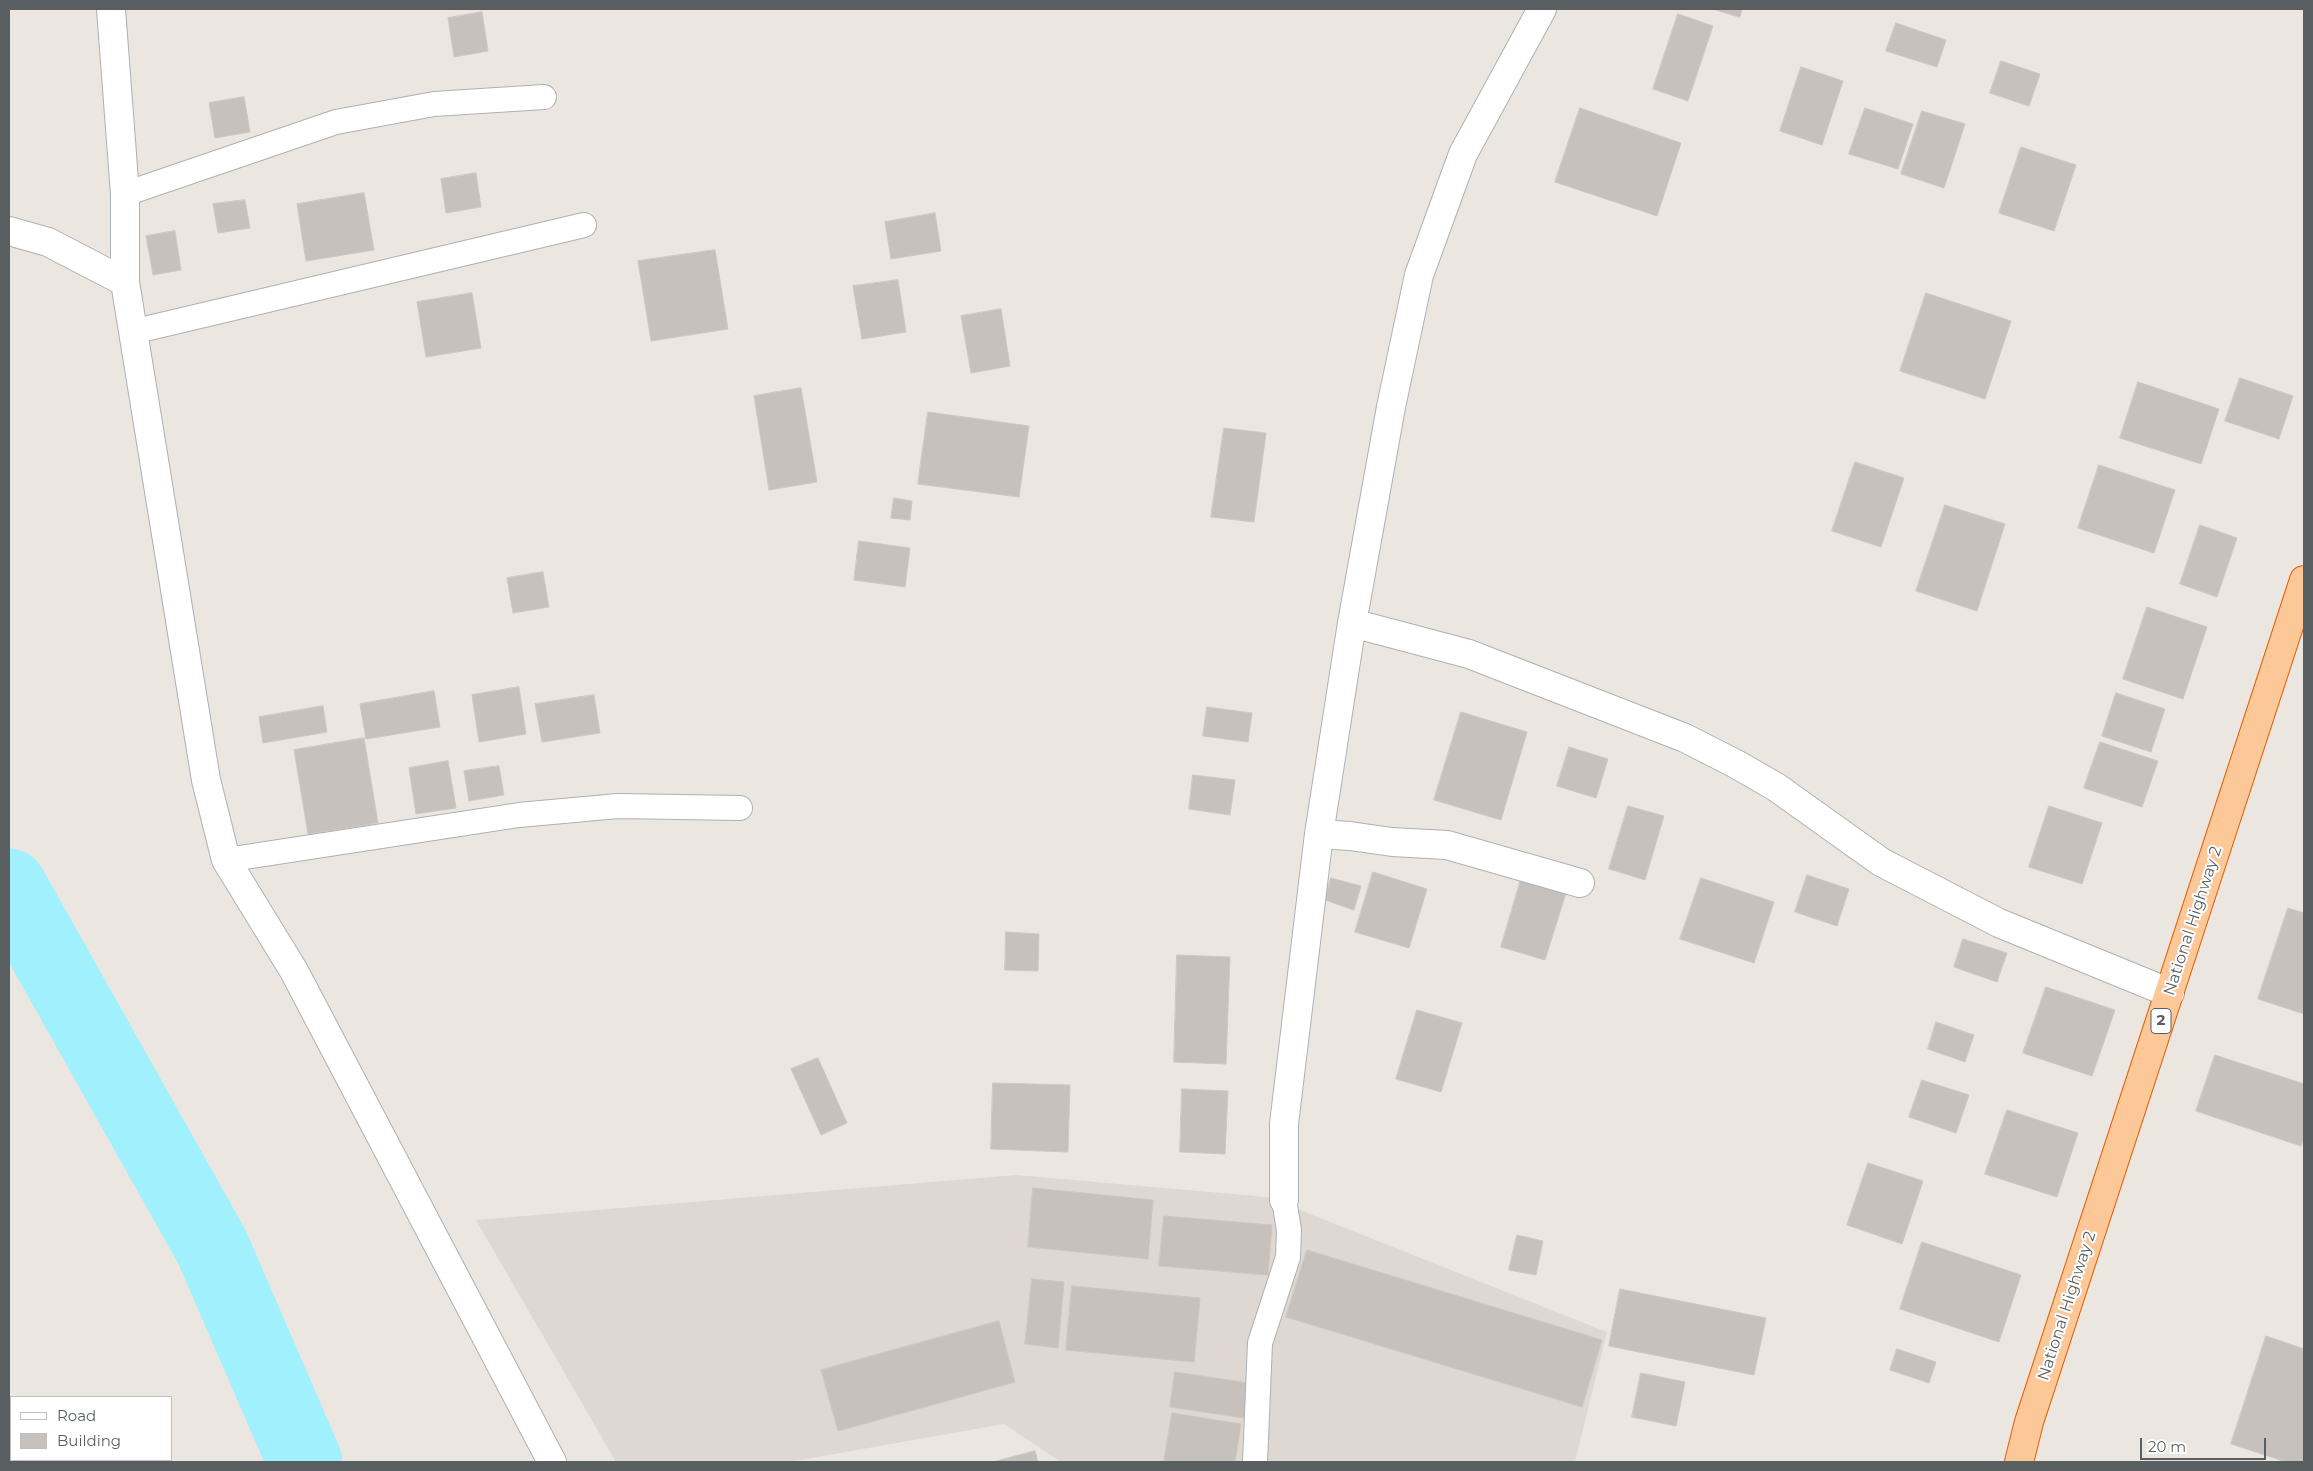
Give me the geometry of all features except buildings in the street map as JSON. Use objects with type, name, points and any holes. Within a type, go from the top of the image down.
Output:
[{"type":"highway","name":"National Highway 2","points":[[2019,1462],[2029,1422],[2304,580]]},
{"type":"street","points":[[111,9],[124,194],[125,282],[206,780],[226,860],[294,971],[552,1462]]},
{"type":"street","points":[[1284,1200],[1284,1124],[1319,834],[1352,623],[1391,407],[1419,275],[1463,154],[1542,9]]},
{"type":"street","points":[[9,230],[48,242],[125,282]]},
{"type":"street","points":[[1352,623],[1469,654],[1685,738],[1776,787],[1881,862],[1999,924],[2170,993]]},
{"type":"street","points":[[1319,834],[1392,842],[1447,845],[1580,883]]},
{"type":"lane","points":[[124,194],[336,122],[434,104],[544,97]]},
{"type":"lane","points":[[132,332],[584,225]]},
{"type":"lane","points":[[226,860],[519,815],[618,806],[740,808]]},
{"type":"lane","points":[[1255,1462],[1260,1343],[1288,1257],[1289,1230],[1284,1200]]},
{"type":"shaded area","points":[[1016,1175],[1267,1197],[1607,1332],[1575,1462],[1061,1462],[1004,1424],[789,1462],[616,1462],[476,1220]]},
{"type":"waterway","points":[[9,886],[212,1247],[305,1462]]}]
